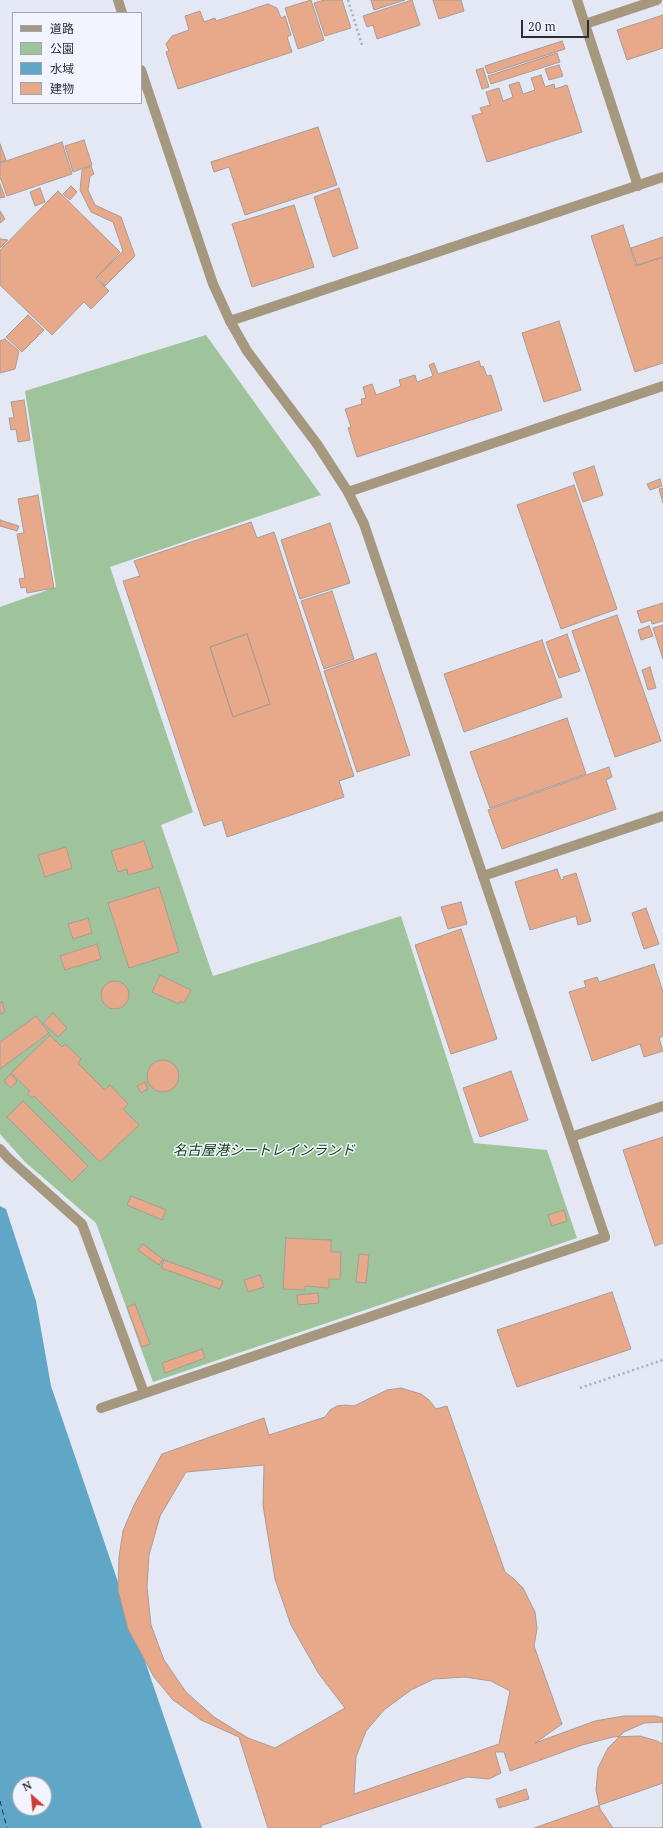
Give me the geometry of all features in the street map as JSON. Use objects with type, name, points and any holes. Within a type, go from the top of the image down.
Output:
[{"type":"street","points":[[118,0],[122,12]]},
{"type":"street","points":[[577,0],[638,186]]},
{"type":"street","points":[[585,24],[657,0]]},
{"type":"street","points":[[101,1408],[605,1237],[364,524],[348,492],[317,444],[247,351],[230,322],[212,284],[142,73]]},
{"type":"street","points":[[230,322],[663,177]]},
{"type":"street","points":[[348,492],[663,386]]},
{"type":"street","points":[[483,876],[663,816]]},
{"type":"street","points":[[571,1137],[663,1106]]},
{"type":"street","points":[[0,1149],[8,1158],[82,1224],[144,1393]]},
{"type":"path","points":[[348,0],[362,45]]},
{"type":"path","points":[[580,1388],[663,1360]]},
{"type":"green space","name":"名古屋港シートレインランド","points":[[206,335],[321,495],[110,567],[193,812],[161,825],[213,976],[401,916],[474,1143],[547,1150],[577,1238],[153,1382],[96,1223],[25,1162],[0,1134],[0,607],[56,587],[25,391]]},
{"type":"water","points":[[0,1206],[6,1209],[36,1301],[51,1386],[202,1828],[0,1828]]},
{"type":"building","points":[[311,0],[324,40],[298,49],[285,8]]},
{"type":"building","points":[[324,0],[342,0],[351,28],[325,36],[314,3]]},
{"type":"building","points":[[371,0],[405,0],[374,10]]},
{"type":"building","points":[[412,0],[420,25],[377,39],[373,25],[367,27],[363,16]]},
{"type":"building","points":[[433,0],[461,0],[464,11],[439,19]]},
{"type":"building","points":[[268,4],[277,8],[281,18],[285,16],[291,35],[287,37],[292,52],[178,89],[166,52],[169,51],[166,44],[172,36],[189,30],[185,16],[200,11],[204,22],[215,18],[216,21]]},
{"type":"building","points":[[663,15],[663,48],[627,60],[617,30]]},
{"type":"building","points":[[562,41],[565,49],[488,74],[485,66]]},
{"type":"building","points":[[557,53],[560,62],[491,84],[488,76]]},
{"type":"building","points":[[559,65],[563,76],[549,80],[545,69]]},
{"type":"building","points":[[483,68],[489,87],[482,89],[476,70]]},
{"type":"building","points":[[541,75],[545,87],[554,84],[555,89],[567,85],[582,132],[487,162],[472,116],[482,113],[480,108],[490,105],[486,92],[499,88],[503,101],[513,97],[509,85],[519,82],[523,94],[535,90],[531,78]]},
{"type":"building","points":[[318,127],[337,185],[245,215],[229,167],[214,172],[211,162]]},
{"type":"building","points":[[84,140],[92,165],[73,172],[65,146]]},
{"type":"building","points":[[62,142],[72,174],[7,196],[0,177],[0,163]]},
{"type":"building","points":[[0,144],[6,160],[0,162]]},
{"type":"building","points":[[91,166],[94,174],[90,176],[88,190],[95,205],[121,217],[135,256],[105,286],[97,277],[123,251],[113,222],[91,212],[80,190],[82,170]]},
{"type":"building","points":[[0,184],[5,197],[0,198]]},
{"type":"building","points":[[71,186],[77,192],[70,200],[63,194]]},
{"type":"building","points":[[40,188],[45,202],[35,206],[30,192]]},
{"type":"building","points":[[339,188],[358,248],[333,257],[314,197]]},
{"type":"building","points":[[58,191],[120,252],[96,278],[109,291],[91,309],[84,302],[52,335],[0,285],[0,250]]},
{"type":"building","points":[[294,205],[314,267],[252,287],[232,224]]},
{"type":"building","points":[[0,211],[5,219],[0,223]]},
{"type":"building","points":[[623,225],[636,266],[663,257],[663,363],[635,372],[591,236]]},
{"type":"building","points":[[663,237],[663,257],[637,265],[631,248]]},
{"type":"building","points":[[0,239],[8,240],[0,248]]},
{"type":"building","points":[[28,315],[44,330],[22,352],[6,337]]},
{"type":"building","points":[[559,321],[581,390],[544,402],[522,333]]},
{"type":"building","points":[[5,339],[19,351],[15,369],[0,373],[0,341]]},
{"type":"building","points":[[479,361],[487,376],[491,375],[502,410],[357,457],[348,428],[351,427],[345,409],[362,404],[361,399],[366,398],[363,387],[372,384],[376,395],[401,386],[399,380],[415,375],[417,382],[433,376],[429,365],[434,363],[438,374]]},
{"type":"building","points":[[24,400],[30,440],[18,442],[16,429],[11,430],[9,418],[14,418],[11,402]]},
{"type":"building","points":[[594,466],[603,495],[583,502],[573,473]]},
{"type":"building","points":[[660,479],[662,486],[650,490],[647,484]]},
{"type":"building","points":[[574,485],[617,609],[561,629],[517,505]]},
{"type":"building","points":[[663,488],[663,503],[659,489]]},
{"type":"building","points":[[38,495],[54,588],[27,593],[26,587],[21,588],[19,579],[25,578],[17,534],[24,533],[18,499]]},
{"type":"building","points":[[0,520],[19,526],[17,531],[0,526]]},
{"type":"building","points":[[251,522],[257,538],[274,532],[354,776],[339,781],[344,797],[227,837],[222,820],[204,826],[123,581],[140,576],[134,561]],"holes":[[[247,634],[270,704],[233,717],[210,647]]]},
{"type":"building","points":[[330,523],[350,583],[300,599],[281,540]]},
{"type":"building","points":[[332,591],[354,659],[324,669],[301,601]]},
{"type":"building","points":[[663,603],[663,621],[652,624],[651,620],[641,623],[637,611]]},
{"type":"building","points":[[617,615],[661,741],[615,757],[572,631]]},
{"type":"building","points":[[663,625],[663,659],[653,628]]},
{"type":"building","points":[[649,626],[653,636],[641,640],[638,630]]},
{"type":"building","points":[[247,634],[270,704],[233,717],[210,647]]},
{"type":"building","points":[[567,634],[580,671],[559,678],[546,642]]},
{"type":"building","points":[[542,640],[562,697],[464,732],[444,674]]},
{"type":"building","points":[[376,653],[410,755],[357,772],[324,671]]},
{"type":"building","points":[[650,667],[656,688],[648,690],[642,670]]},
{"type":"building","points":[[567,718],[586,774],[490,808],[470,752]]},
{"type":"building","points":[[609,767],[612,777],[606,780],[616,809],[502,849],[488,810]]},
{"type":"building","points":[[144,841],[153,868],[128,875],[127,869],[118,872],[111,851]]},
{"type":"building","points":[[66,847],[72,868],[45,877],[38,855]]},
{"type":"building","points":[[557,869],[561,880],[564,879],[563,877],[576,873],[591,921],[578,925],[576,916],[530,930],[515,882]]},
{"type":"building","points":[[159,887],[179,952],[129,968],[108,903]]},
{"type":"building","points":[[461,902],[467,924],[448,929],[441,907]]},
{"type":"building","points":[[646,908],[659,944],[644,949],[632,913]]},
{"type":"building","points":[[88,918],[92,933],[73,939],[68,924]]},
{"type":"building","points":[[461,929],[497,1039],[451,1054],[415,945]]},
{"type":"building","points":[[97,944],[101,959],[65,970],[60,956]]},
{"type":"building","points":[[654,964],[663,992],[663,1036],[659,1038],[663,1051],[644,1057],[640,1044],[592,1061],[569,992],[586,987],[584,981],[597,977],[599,982]]},
{"type":"building","points":[[160,975],[191,990],[184,1003],[180,1001],[179,1004],[152,992]]},
{"type":"building","points":[[115,981],[125,985],[129,995],[125,1005],[115,1009],[105,1005],[101,995],[105,985]]},
{"type":"building","points":[[2,1002],[5,1012],[0,1014],[0,1003]]},
{"type":"building","points":[[53,1013],[67,1028],[58,1037],[43,1023]]},
{"type":"building","points":[[36,1016],[49,1033],[0,1069],[0,1042]]},
{"type":"building","points":[[50,1035],[62,1047],[65,1044],[81,1059],[78,1063],[105,1090],[110,1085],[128,1104],[123,1109],[139,1125],[100,1162],[34,1096],[32,1098],[27,1094],[30,1091],[11,1073]]},
{"type":"building","points":[[163,1060],[174,1065],[179,1076],[174,1087],[163,1092],[152,1087],[147,1076],[152,1065]]},
{"type":"building","points":[[511,1071],[528,1120],[480,1137],[463,1088]]},
{"type":"building","points":[[11,1074],[17,1081],[11,1088],[4,1081]]},
{"type":"building","points":[[145,1082],[148,1089],[141,1093],[137,1086]]},
{"type":"building","points":[[23,1101],[88,1166],[72,1182],[7,1117]]},
{"type":"building","points":[[663,1137],[663,1243],[655,1246],[623,1150]]},
{"type":"building","points":[[131,1196],[166,1210],[162,1220],[127,1205]]},
{"type":"building","points":[[564,1210],[567,1221],[552,1226],[548,1215]]},
{"type":"building","points":[[286,1238],[331,1240],[331,1252],[341,1252],[340,1279],[329,1279],[329,1288],[305,1286],[305,1290],[283,1289]]},
{"type":"building","points":[[143,1244],[163,1259],[159,1265],[138,1250]]},
{"type":"building","points":[[359,1254],[369,1255],[366,1283],[356,1282]]},
{"type":"building","points":[[164,1260],[223,1281],[220,1289],[161,1268]]},
{"type":"building","points":[[260,1275],[264,1287],[248,1292],[244,1280]]},
{"type":"building","points":[[612,1292],[631,1349],[517,1387],[497,1330]]},
{"type":"building","points":[[318,1293],[319,1303],[298,1305],[297,1295]]},
{"type":"building","points":[[135,1304],[150,1344],[142,1347],[127,1307]]},
{"type":"building","points":[[202,1349],[205,1358],[165,1373],[162,1363]]},
{"type":"building","points":[[401,1388],[421,1394],[429,1400],[436,1409],[447,1406],[505,1572],[523,1588],[535,1612],[537,1629],[534,1646],[562,1724],[535,1743],[595,1721],[624,1716],[656,1716],[663,1718],[663,1744],[640,1736],[613,1737],[582,1745],[510,1771],[504,1752],[495,1752],[501,1773],[489,1779],[467,1777],[320,1826],[322,1828],[268,1828],[239,1737],[201,1720],[173,1700],[154,1677],[128,1629],[118,1590],[119,1557],[123,1531],[134,1505],[162,1454],[264,1418],[269,1435],[325,1417],[330,1410],[337,1406],[354,1406],[387,1390]]},
{"type":"building","points":[[264,1465],[263,1505],[275,1579],[291,1625],[319,1674],[345,1708],[275,1748],[248,1738],[214,1717],[186,1692],[164,1660],[151,1625],[147,1587],[149,1555],[160,1516],[186,1472]]},
{"type":"building","points":[[465,1677],[491,1681],[510,1691],[499,1744],[354,1794],[356,1757],[366,1731],[384,1710],[411,1690],[434,1679]]},
{"type":"building","points":[[663,1722],[663,1828],[613,1828],[600,1809],[596,1790],[598,1768],[608,1748],[624,1732],[644,1723]]},
{"type":"building","points":[[663,1783],[663,1828],[534,1828]]},
{"type":"building","points":[[526,1789],[529,1799],[499,1808],[496,1799]]},
{"type":"ferry route","points":[[0,1801],[7,1828]]}]
